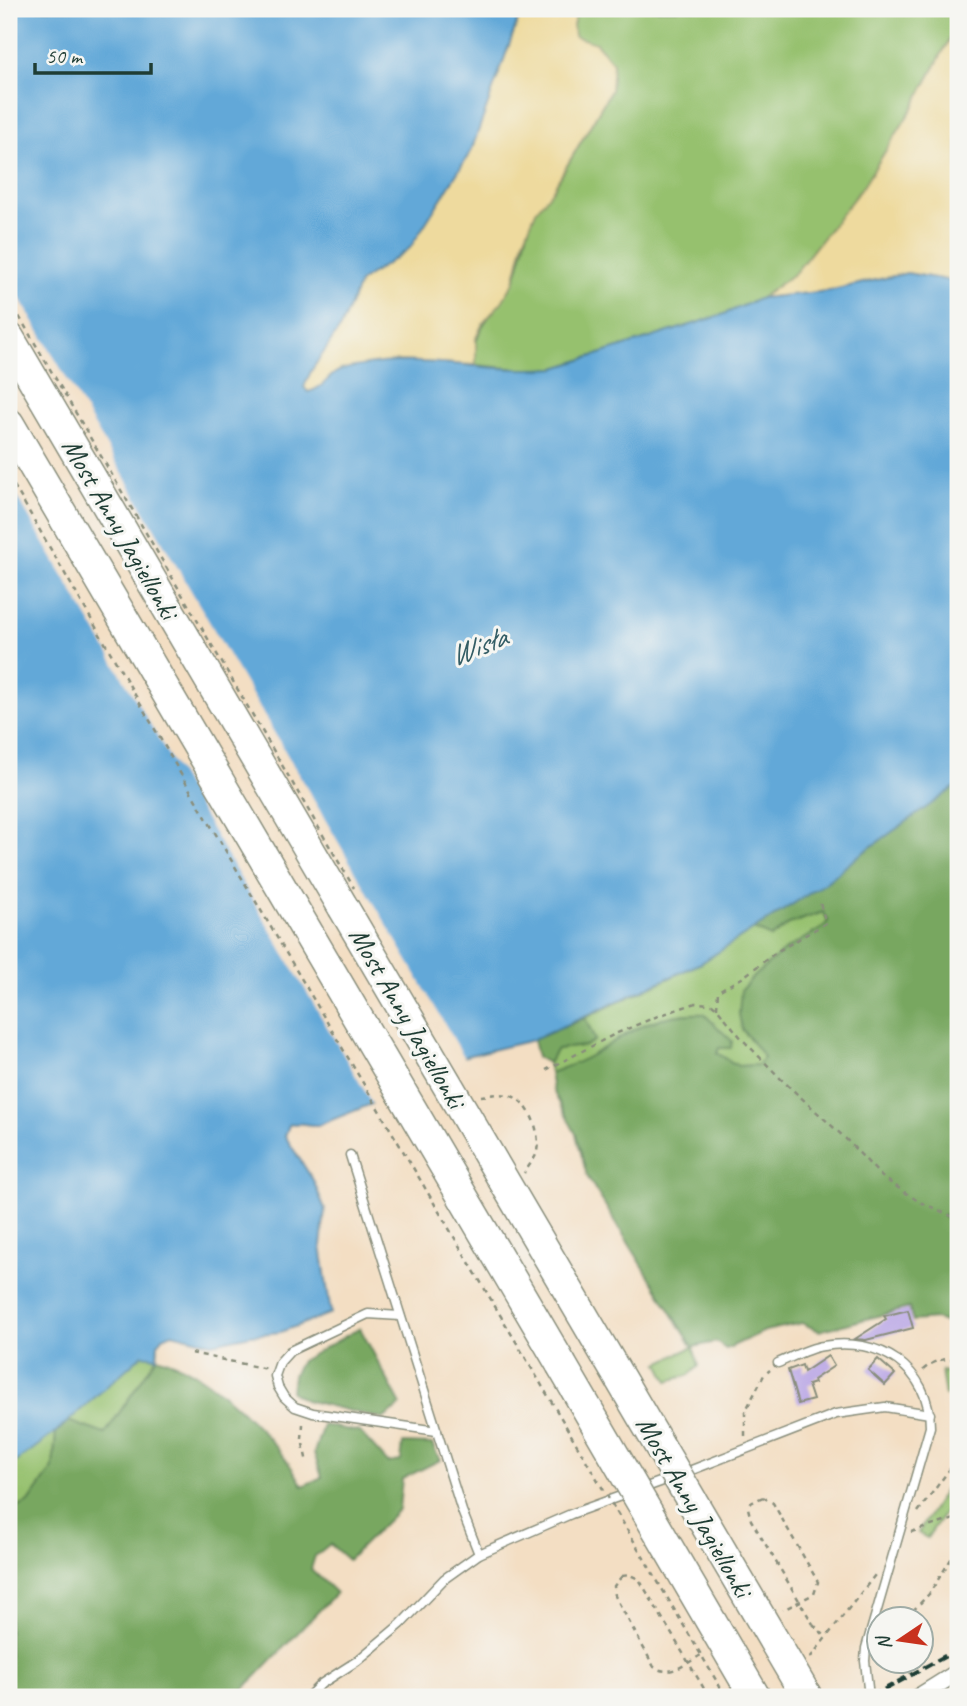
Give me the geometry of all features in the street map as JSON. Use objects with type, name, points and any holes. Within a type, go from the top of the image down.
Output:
[{"type":"highway","name":"Most Anny Jagiellonki","points":[[9,338],[807,1697]]},
{"type":"highway","name":"Most Anny Jagiellonki","points":[[9,424],[755,1697]]},
{"type":"street","points":[[918,1697],[957,1675]]},
{"type":"lane","points":[[350,1155],[462,1511],[479,1554]]},
{"type":"lane","points":[[400,1316],[368,1314],[290,1351],[280,1362],[277,1371],[278,1387],[295,1407],[313,1413],[437,1431]]},
{"type":"lane","points":[[778,1363],[820,1346],[865,1345],[899,1361],[915,1377],[928,1400],[930,1427],[866,1648],[869,1697]]},
{"type":"lane","points":[[308,1697],[321,1684],[366,1654],[401,1624],[444,1579],[479,1554],[571,1514],[744,1451],[836,1414],[863,1408],[885,1407],[930,1413]]},
{"type":"path","points":[[9,477],[201,809],[726,1697]]},
{"type":"path","points":[[718,1008],[718,991],[723,987],[742,978],[778,951],[826,923],[820,903]]},
{"type":"path","points":[[547,1070],[615,1034],[658,1016],[696,1003],[712,1004],[783,1082],[844,1137],[882,1177],[918,1201],[958,1219]]},
{"type":"path","points":[[481,1096],[500,1094],[514,1097],[524,1105],[537,1128],[539,1142],[535,1156],[522,1175]]},
{"type":"path","points":[[958,1321],[955,1326],[958,1346]]},
{"type":"path","points":[[191,1353],[277,1371]]},
{"type":"path","points":[[915,1377],[932,1362],[950,1358],[958,1360]]},
{"type":"path","points":[[744,1451],[745,1412],[764,1375],[778,1363]]},
{"type":"path","points":[[304,1410],[302,1439],[307,1463]]},
{"type":"path","points":[[917,1514],[958,1458]]},
{"type":"path","points":[[782,1611],[793,1605],[803,1599],[814,1594],[818,1582],[773,1503],[768,1498],[759,1497],[748,1508],[751,1520],[792,1592],[799,1602],[806,1614],[826,1637]]},
{"type":"path","points":[[911,1524],[904,1535],[958,1518]]},
{"type":"path","points":[[814,1652],[898,1545]]},
{"type":"path","points":[[920,1604],[958,1548]]},
{"type":"path","points":[[701,1655],[692,1660],[683,1665],[674,1670],[670,1672],[662,1672],[654,1667],[617,1602],[614,1591],[616,1581],[626,1575],[639,1579],[649,1595],[682,1652],[689,1663],[709,1697]]},
{"type":"green space","points":[[578,9],[958,9],[953,33],[914,106],[864,185],[795,273],[761,298],[722,315],[556,368],[530,370],[476,365],[477,340],[486,321],[512,285],[534,214],[554,188],[611,90],[596,43],[574,37],[573,25]]},
{"type":"green space","points":[[958,785],[958,1215],[944,1215],[958,1229],[958,1327],[936,1319],[913,1321],[909,1308],[819,1331],[802,1323],[765,1331],[726,1349],[716,1342],[693,1347],[587,1176],[576,1134],[553,1091],[550,1073],[585,1059],[643,1025],[686,1014],[704,1014],[732,1041],[731,1048],[719,1048],[717,1053],[738,1066],[758,1065],[764,1057],[742,1029],[739,1014],[741,990],[785,950],[824,927],[828,921],[823,912],[789,924],[771,937],[754,929],[824,884],[858,856]]},
{"type":"green space","points":[[824,912],[828,921],[824,927],[785,950],[742,1029],[764,1057],[758,1065],[738,1066],[717,1053],[719,1048],[704,1014],[686,1014],[643,1025],[585,1059],[550,1073],[548,1063],[557,1049],[585,1046],[595,1040],[585,1018],[701,963],[754,929],[771,937],[789,924]]},
{"type":"green space","points":[[585,1018],[595,1040],[585,1046],[557,1049],[548,1063],[537,1057],[533,1040]]},
{"type":"green space","points":[[360,1328],[401,1405],[383,1419],[305,1400],[291,1392],[293,1375],[301,1361]]},
{"type":"green space","points":[[163,1337],[158,1344],[157,1357],[105,1434],[56,1433],[53,1468],[29,1502],[9,1512],[9,1388]]},
{"type":"green space","points":[[693,1347],[699,1366],[689,1375],[668,1381],[659,1363]]},
{"type":"green space","points":[[157,1357],[199,1377],[251,1419],[281,1453],[303,1486],[322,1477],[314,1453],[323,1425],[360,1432],[388,1463],[401,1461],[403,1443],[432,1444],[440,1460],[402,1479],[399,1509],[348,1560],[330,1544],[315,1556],[311,1569],[336,1593],[236,1697],[9,1697],[9,1512],[29,1502],[53,1468],[56,1433],[68,1421],[105,1434]]},
{"type":"green space","points":[[941,1371],[958,1374],[958,1396],[945,1395]]},
{"type":"green space","points":[[958,1469],[958,1493],[927,1538],[918,1533]]},
{"type":"sand","points":[[522,9],[578,9],[573,25],[574,36],[596,43],[613,63],[611,90],[552,191],[536,211],[524,240],[514,282],[502,302],[483,323],[476,338],[476,365],[398,361],[338,372],[321,389],[308,392],[303,387],[340,328],[360,282],[410,247],[471,151]]},
{"type":"sand","points":[[958,9],[958,282],[907,273],[828,291],[761,298],[795,273],[864,185],[914,106],[953,33]]},
{"type":"water","name":"Wisła","points":[[9,9],[522,9],[471,151],[410,248],[360,282],[340,328],[311,371],[304,387],[308,392],[341,370],[384,363],[556,368],[722,315],[761,298],[828,291],[907,273],[958,282],[958,785],[858,856],[824,884],[701,963],[533,1040],[466,1056],[424,1083],[319,1125],[289,1125],[285,1136],[313,1180],[325,1209],[321,1246],[331,1313],[281,1332],[212,1343],[172,1333],[163,1337],[158,1344],[157,1357],[142,1355],[56,1432],[9,1467]]},
{"type":"pier","points":[[9,280],[466,1060],[425,1086],[374,1107],[9,483]]},
{"type":"building","points":[[908,1310],[913,1328],[866,1340],[855,1339],[886,1319],[884,1316]]},
{"type":"building","points":[[828,1356],[834,1366],[808,1385],[813,1400],[798,1404],[788,1370],[802,1365],[804,1372]]},
{"type":"building","points":[[878,1359],[895,1374],[885,1385],[868,1370]]},
{"type":"railway","points":[[871,1697],[958,1649]]}]
